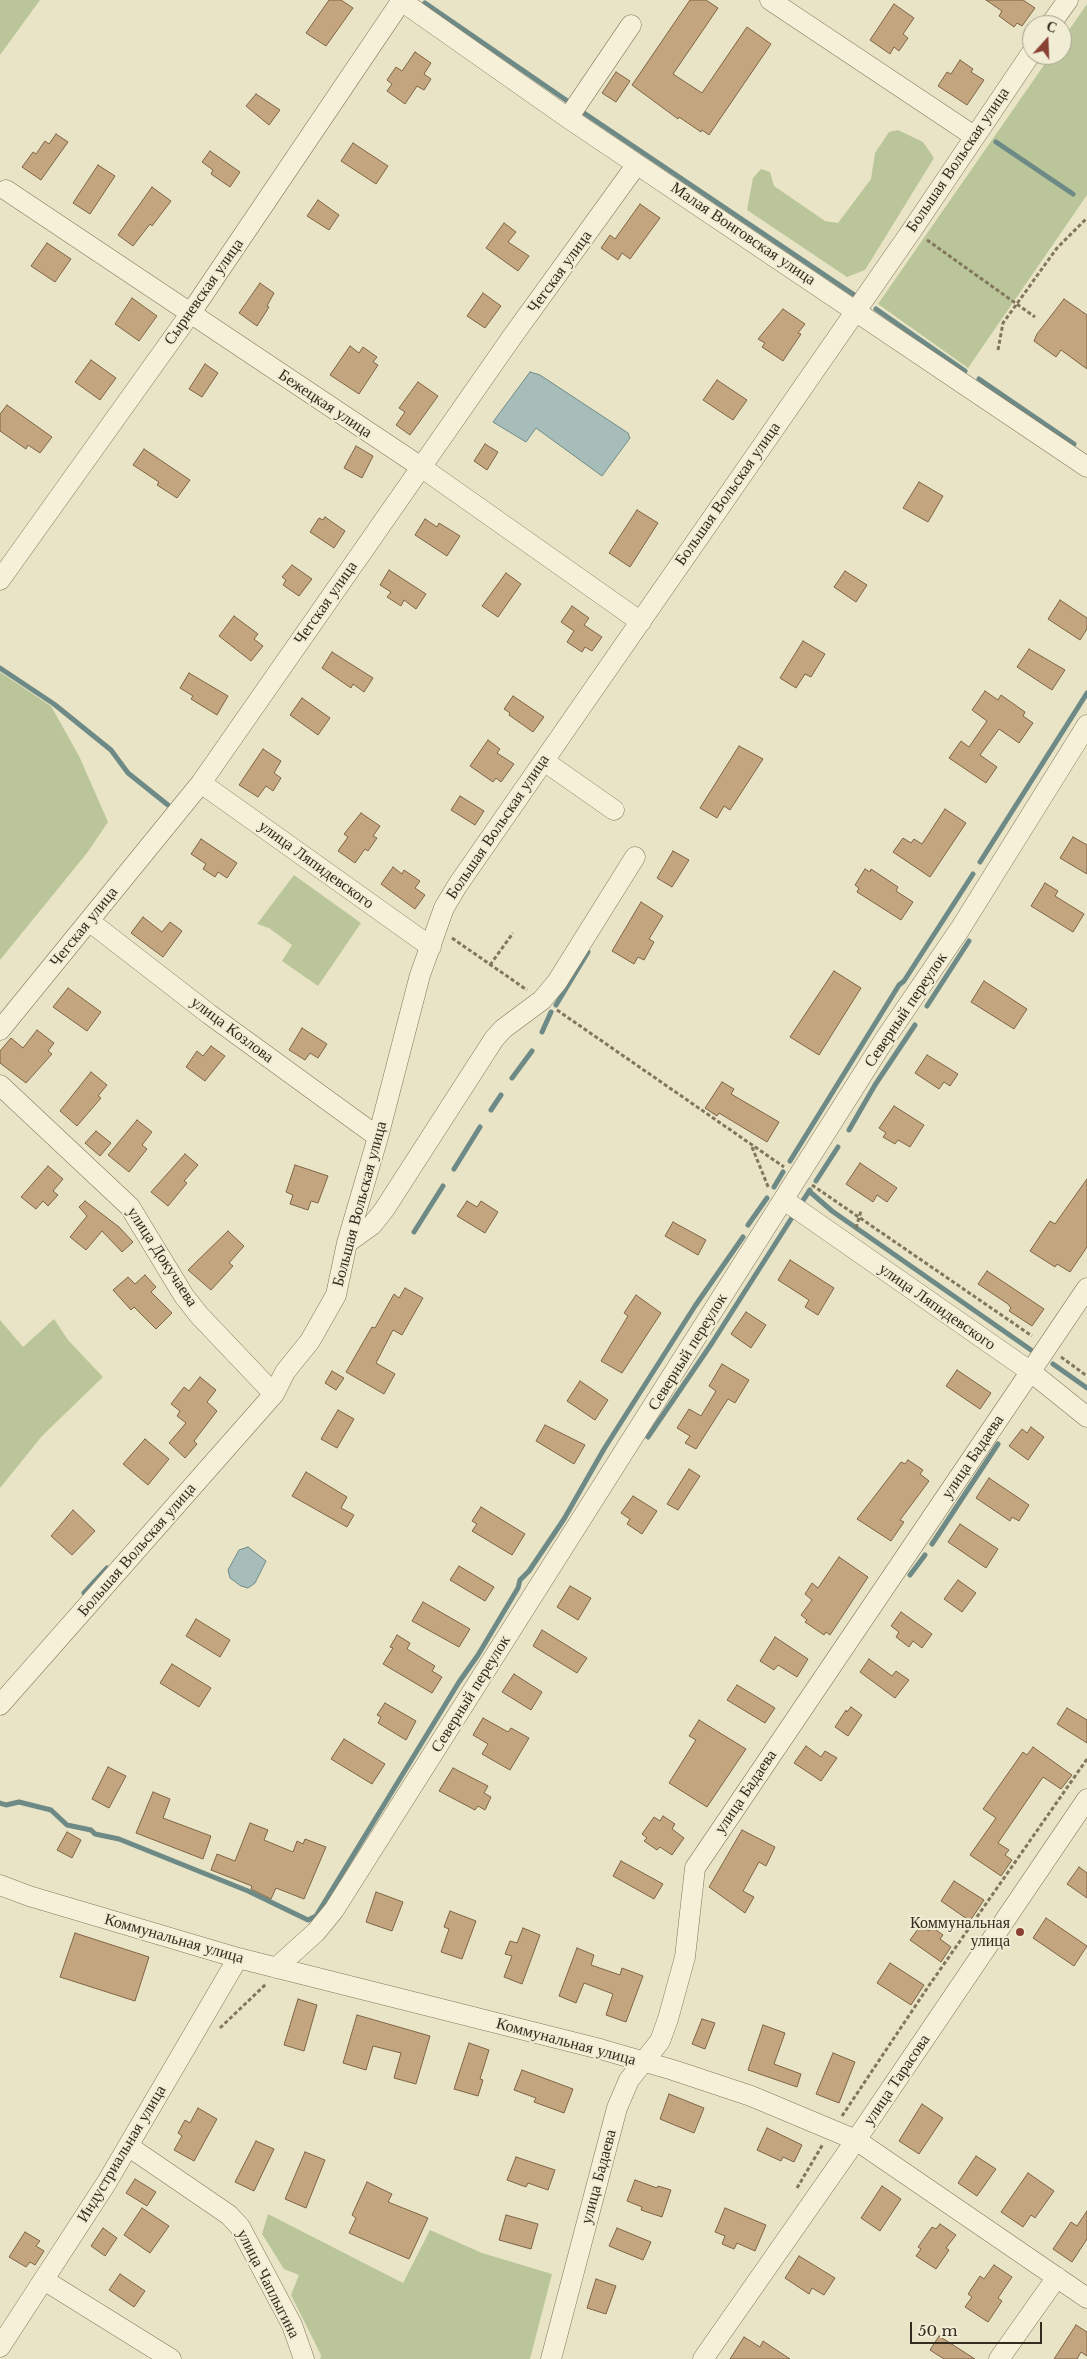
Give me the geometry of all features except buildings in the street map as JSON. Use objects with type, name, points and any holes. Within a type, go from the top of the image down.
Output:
[{"type":"street","name":"Малая Вонговская улица","points":[[401,0],[568,118],[1087,467]]},
{"type":"street","name":"Сырневская улица","points":[[0,580],[190,314],[401,0]]},
{"type":"street","points":[[770,0],[974,136]]},
{"type":"street","points":[[1057,15],[1068,0]]},
{"type":"street","points":[[568,118],[631,26]]},
{"type":"street","name":"Большая Вольская улица","points":[[0,1705],[274,1394],[285,1372],[310,1342],[336,1295],[348,1243],[420,975],[444,908],[457,886],[641,622],[712,515],[912,230],[1023,65]]},
{"type":"street","name":"Чегская улица","points":[[0,1030],[201,783],[421,467],[637,164]]},
{"type":"street","name":"Бежецкая улица","points":[[6,190],[421,467],[641,622]]},
{"type":"street","name":"Северный переулок","points":[[276,1968],[316,1932],[334,1910],[883,1042],[960,929],[1087,725]]},
{"type":"street","points":[[544,761],[614,810]]},
{"type":"street","name":"улица Ляпидевского","points":[[201,783],[431,947]]},
{"type":"street","points":[[348,1243],[372,1225],[384,1210],[494,1039],[503,1029],[542,1000],[557,982],[635,857]]},
{"type":"street","name":"улица Козлова","points":[[89,921],[209,1014],[378,1137]]},
{"type":"street","name":"улица Докучаева","points":[[0,1085],[130,1206],[194,1308],[274,1394]]},
{"type":"street","name":"улица Ляпидевского","points":[[784,1200],[1031,1372],[1087,1417]]},
{"type":"street","name":"улица Бадаева","points":[[551,2359],[617,2108],[630,2080],[660,2041],[686,1957],[692,1881],[702,1856],[1087,1288]]},
{"type":"street","name":"улица Тарасова","points":[[703,2359],[856,2140],[1087,1799]]},
{"type":"street","name":"Коммунальная улица","points":[[0,1885],[30,1896],[238,1958],[645,2062],[751,2096],[856,2140],[1086,2297]]},
{"type":"street","name":"Индустриальная улица","points":[[0,2347],[128,2146],[238,1958]]},
{"type":"street","name":"улица Чаплыгина","points":[[128,2146],[229,2215],[240,2227],[292,2324],[304,2359]]},
{"type":"street","points":[[999,2359],[1057,2277]]},
{"type":"street","points":[[44,2280],[171,2359]]},
{"type":"path","points":[[998,350],[1004,323],[1057,248],[1087,218]]},
{"type":"path","points":[[912,230],[1035,317]]},
{"type":"path","points":[[438,928],[1087,1376]]},
{"type":"path","points":[[490,965],[513,933]]},
{"type":"path","points":[[752,1145],[768,1189],[784,1200]]},
{"type":"path","points":[[858,1224],[861,1211]]},
{"type":"path","points":[[792,2196],[833,2130],[928,1987],[1087,1759]]},
{"type":"path","points":[[214,2032],[226,2023],[270,1979],[276,1968]]},
{"type":"green space","points":[[0,0],[40,0],[0,55]]},
{"type":"green space","points":[[1087,4],[1087,195],[968,368],[878,304],[1044,65],[1072,65],[1072,26]]},
{"type":"green space","points":[[898,130],[923,142],[934,158],[865,270],[847,277],[747,210],[753,178],[761,169],[770,172],[774,186],[825,221],[838,223],[871,179],[875,153],[889,132]]},
{"type":"green space","points":[[0,672],[51,706],[79,756],[108,822],[87,853],[0,960]]},
{"type":"green space","points":[[294,875],[361,923],[318,986],[282,961],[292,945],[269,928],[257,924]]},
{"type":"green space","points":[[54,1319],[68,1340],[103,1377],[42,1436],[0,1488],[0,1320],[23,1347]]},
{"type":"green space","points":[[268,2214],[403,2283],[430,2230],[482,2253],[552,2274],[530,2359],[320,2359],[321,2355],[291,2295],[299,2275],[284,2269],[262,2234]]},
{"type":"water","points":[[530,372],[540,375],[628,433],[630,438],[602,476],[536,428],[526,442],[493,422]]},
{"type":"water","points":[[248,1547],[266,1561],[255,1583],[248,1588],[241,1586],[230,1578],[228,1570],[239,1550]]},
{"type":"waterway","points":[[425,3],[566,100]]},
{"type":"waterway","points":[[584,113],[856,296]]},
{"type":"waterway","points":[[996,142],[1073,194]]},
{"type":"waterway","points":[[876,309],[965,371]]},
{"type":"waterway","points":[[979,379],[1074,444]]},
{"type":"waterway","points":[[0,668],[54,704],[111,750],[128,773],[168,805]]},
{"type":"waterway","points":[[980,862],[1087,693]]},
{"type":"waterway","points":[[790,1161],[899,985],[904,981],[973,874]]},
{"type":"waterway","points":[[927,1006],[969,941]]},
{"type":"waterway","points":[[556,1005],[588,952]]},
{"type":"waterway","points":[[542,1032],[551,1012]]},
{"type":"waterway","points":[[849,1130],[875,1085],[915,1025]]},
{"type":"waterway","points":[[512,1078],[532,1051]]},
{"type":"waterway","points":[[491,1110],[501,1095]]},
{"type":"waterway","points":[[454,1169],[480,1127]]},
{"type":"waterway","points":[[816,1181],[838,1147]]},
{"type":"waterway","points":[[774,1187],[783,1172]]},
{"type":"waterway","points":[[414,1232],[443,1186]]},
{"type":"waterway","points":[[802,1202],[810,1190]]},
{"type":"waterway","points":[[809,1191],[832,1211],[1031,1350]]},
{"type":"waterway","points":[[748,1225],[767,1198]]},
{"type":"waterway","points":[[648,1437],[712,1343],[793,1216]]},
{"type":"waterway","points":[[0,1803],[6,1805],[19,1802],[51,1810],[67,1825],[119,1839],[248,1891],[308,1920],[316,1916],[459,1682],[478,1655],[518,1588],[520,1580],[529,1571],[564,1519],[604,1449],[695,1306],[743,1237]]},
{"type":"waterway","points":[[1053,1364],[1087,1388]]},
{"type":"waterway","points":[[932,1544],[998,1444]]},
{"type":"waterway","points":[[910,1575],[925,1555]]},
{"type":"waterway","points":[[84,1593],[107,1568]]},
{"type":"place","name":"Коммунальная улица","points":[[1020,1932]]}]
